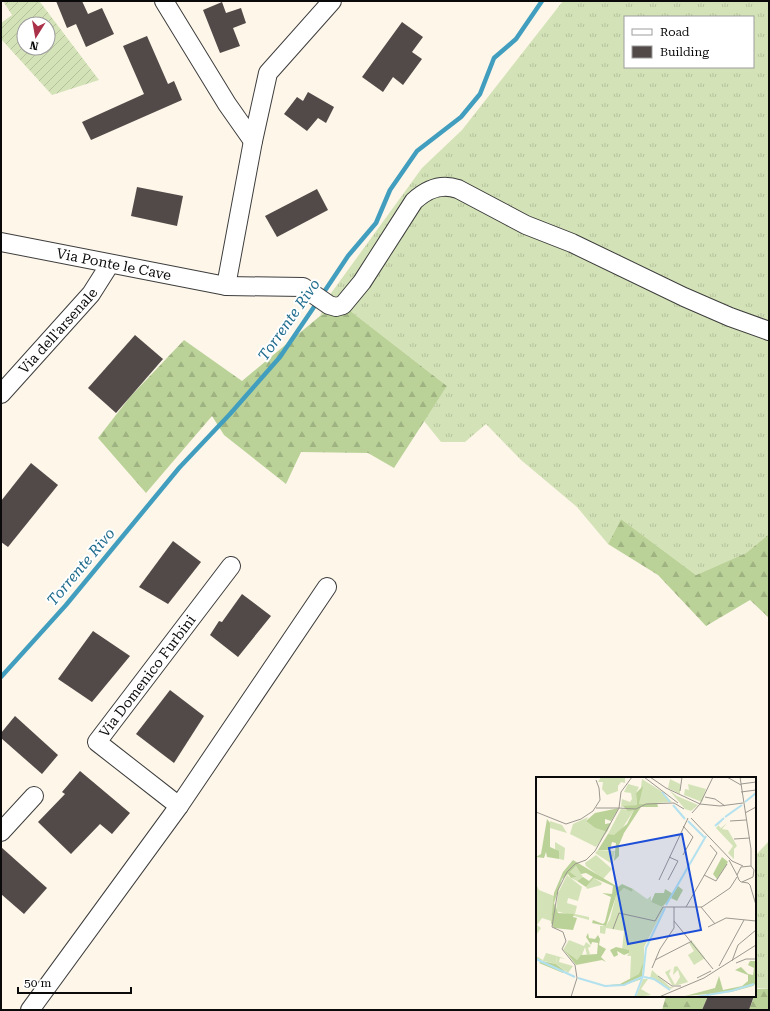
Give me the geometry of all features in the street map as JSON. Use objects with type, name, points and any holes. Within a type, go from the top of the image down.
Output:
[{"type":"street","points":[[164,1],[227,104],[253,141]]},
{"type":"street","points":[[226,286],[253,141],[268,73],[332,1]]},
{"type":"street","name":"Via Ponte le Cave","points":[[1,242],[226,286],[307,290],[328,305],[336,307],[343,305],[362,282],[414,201],[424,192],[448,185],[458,188],[526,225],[572,243],[684,297],[730,317],[769,331]]},
{"type":"street","name":"Via dell'arsenale","points":[[1,394],[91,294],[110,264]]},
{"type":"street","name":"Via Domenico Furbini","points":[[179,806],[97,742],[231,566]]},
{"type":"street","points":[[30,1010],[179,806],[326,588]]},
{"type":"street","points":[[1,832],[34,796]]},
{"type":"green space","points":[[3,1],[41,1],[40,2],[51,16],[16,16],[16,55],[1,39],[1,23],[12,15]]},
{"type":"green space","points":[[563,1],[769,1],[769,534],[746,553],[696,575],[621,519],[608,544],[577,507],[521,460],[486,424],[465,442],[441,442],[424,421],[447,386],[344,306],[320,316],[329,296],[422,168],[462,130]]},
{"type":"green space","points":[[56,23],[99,80],[52,95],[16,56],[56,56]]},
{"type":"green space","points":[[344,306],[447,386],[394,468],[368,453],[301,452],[286,484],[224,435],[212,416],[146,493],[98,438],[130,397],[184,340],[242,381],[320,316]]},
{"type":"green space","points":[[621,519],[696,575],[746,553],[769,534],[769,618],[750,600],[706,626],[658,575],[608,544]]},
{"type":"green space","points":[[769,841],[769,989],[756,988],[756,855]]},
{"type":"green space","points":[[757,989],[769,989],[769,1010],[749,1010],[754,997],[756,997]]},
{"type":"green space","points":[[666,997],[708,997],[702,1010],[662,1010]]},
{"type":"building","points":[[56,1],[82,1],[88,14],[102,8],[114,34],[86,47],[76,24],[67,28]]},
{"type":"building","points":[[222,2],[226,13],[241,8],[246,23],[233,28],[240,46],[220,53],[203,10]]},
{"type":"building","points":[[402,22],[423,37],[412,52],[422,59],[403,85],[393,77],[383,92],[362,77]]},
{"type":"building","points":[[147,36],[168,84],[174,81],[182,100],[91,140],[82,122],[144,94],[123,46]]},
{"type":"building","points":[[308,92],[334,107],[326,123],[318,118],[307,131],[284,114],[297,97],[303,101]]},
{"type":"building","points":[[137,187],[183,196],[177,226],[131,216]]},
{"type":"building","points":[[317,189],[328,210],[277,237],[265,216]]},
{"type":"building","points":[[135,335],[163,359],[116,413],[88,388]]},
{"type":"building","points":[[31,463],[58,485],[8,547],[1,542],[1,501]]},
{"type":"building","points":[[173,541],[201,562],[168,604],[139,587]]},
{"type":"building","points":[[242,594],[271,616],[238,657],[210,635],[219,621],[222,622]]},
{"type":"building","points":[[93,631],[130,656],[92,702],[58,679]]},
{"type":"building","points":[[170,690],[204,716],[174,763],[136,734]]},
{"type":"building","points":[[15,716],[58,755],[42,774],[1,738],[1,733]]},
{"type":"building","points":[[80,771],[130,813],[112,834],[100,824],[71,854],[38,822],[65,794],[62,792]]},
{"type":"building","points":[[1,847],[47,888],[24,914],[1,894]]},
{"type":"building","points":[[708,997],[754,997],[749,1010],[702,1010]]},
{"type":"waterway","name":"Torrente Rivo","points":[[322,295],[348,256],[376,223],[390,190],[417,151],[461,117],[480,94],[494,58],[516,39],[542,1]]},
{"type":"waterway","name":"Torrente Rivo","points":[[1,677],[66,605],[179,468],[230,414],[280,357],[318,301]]}]
